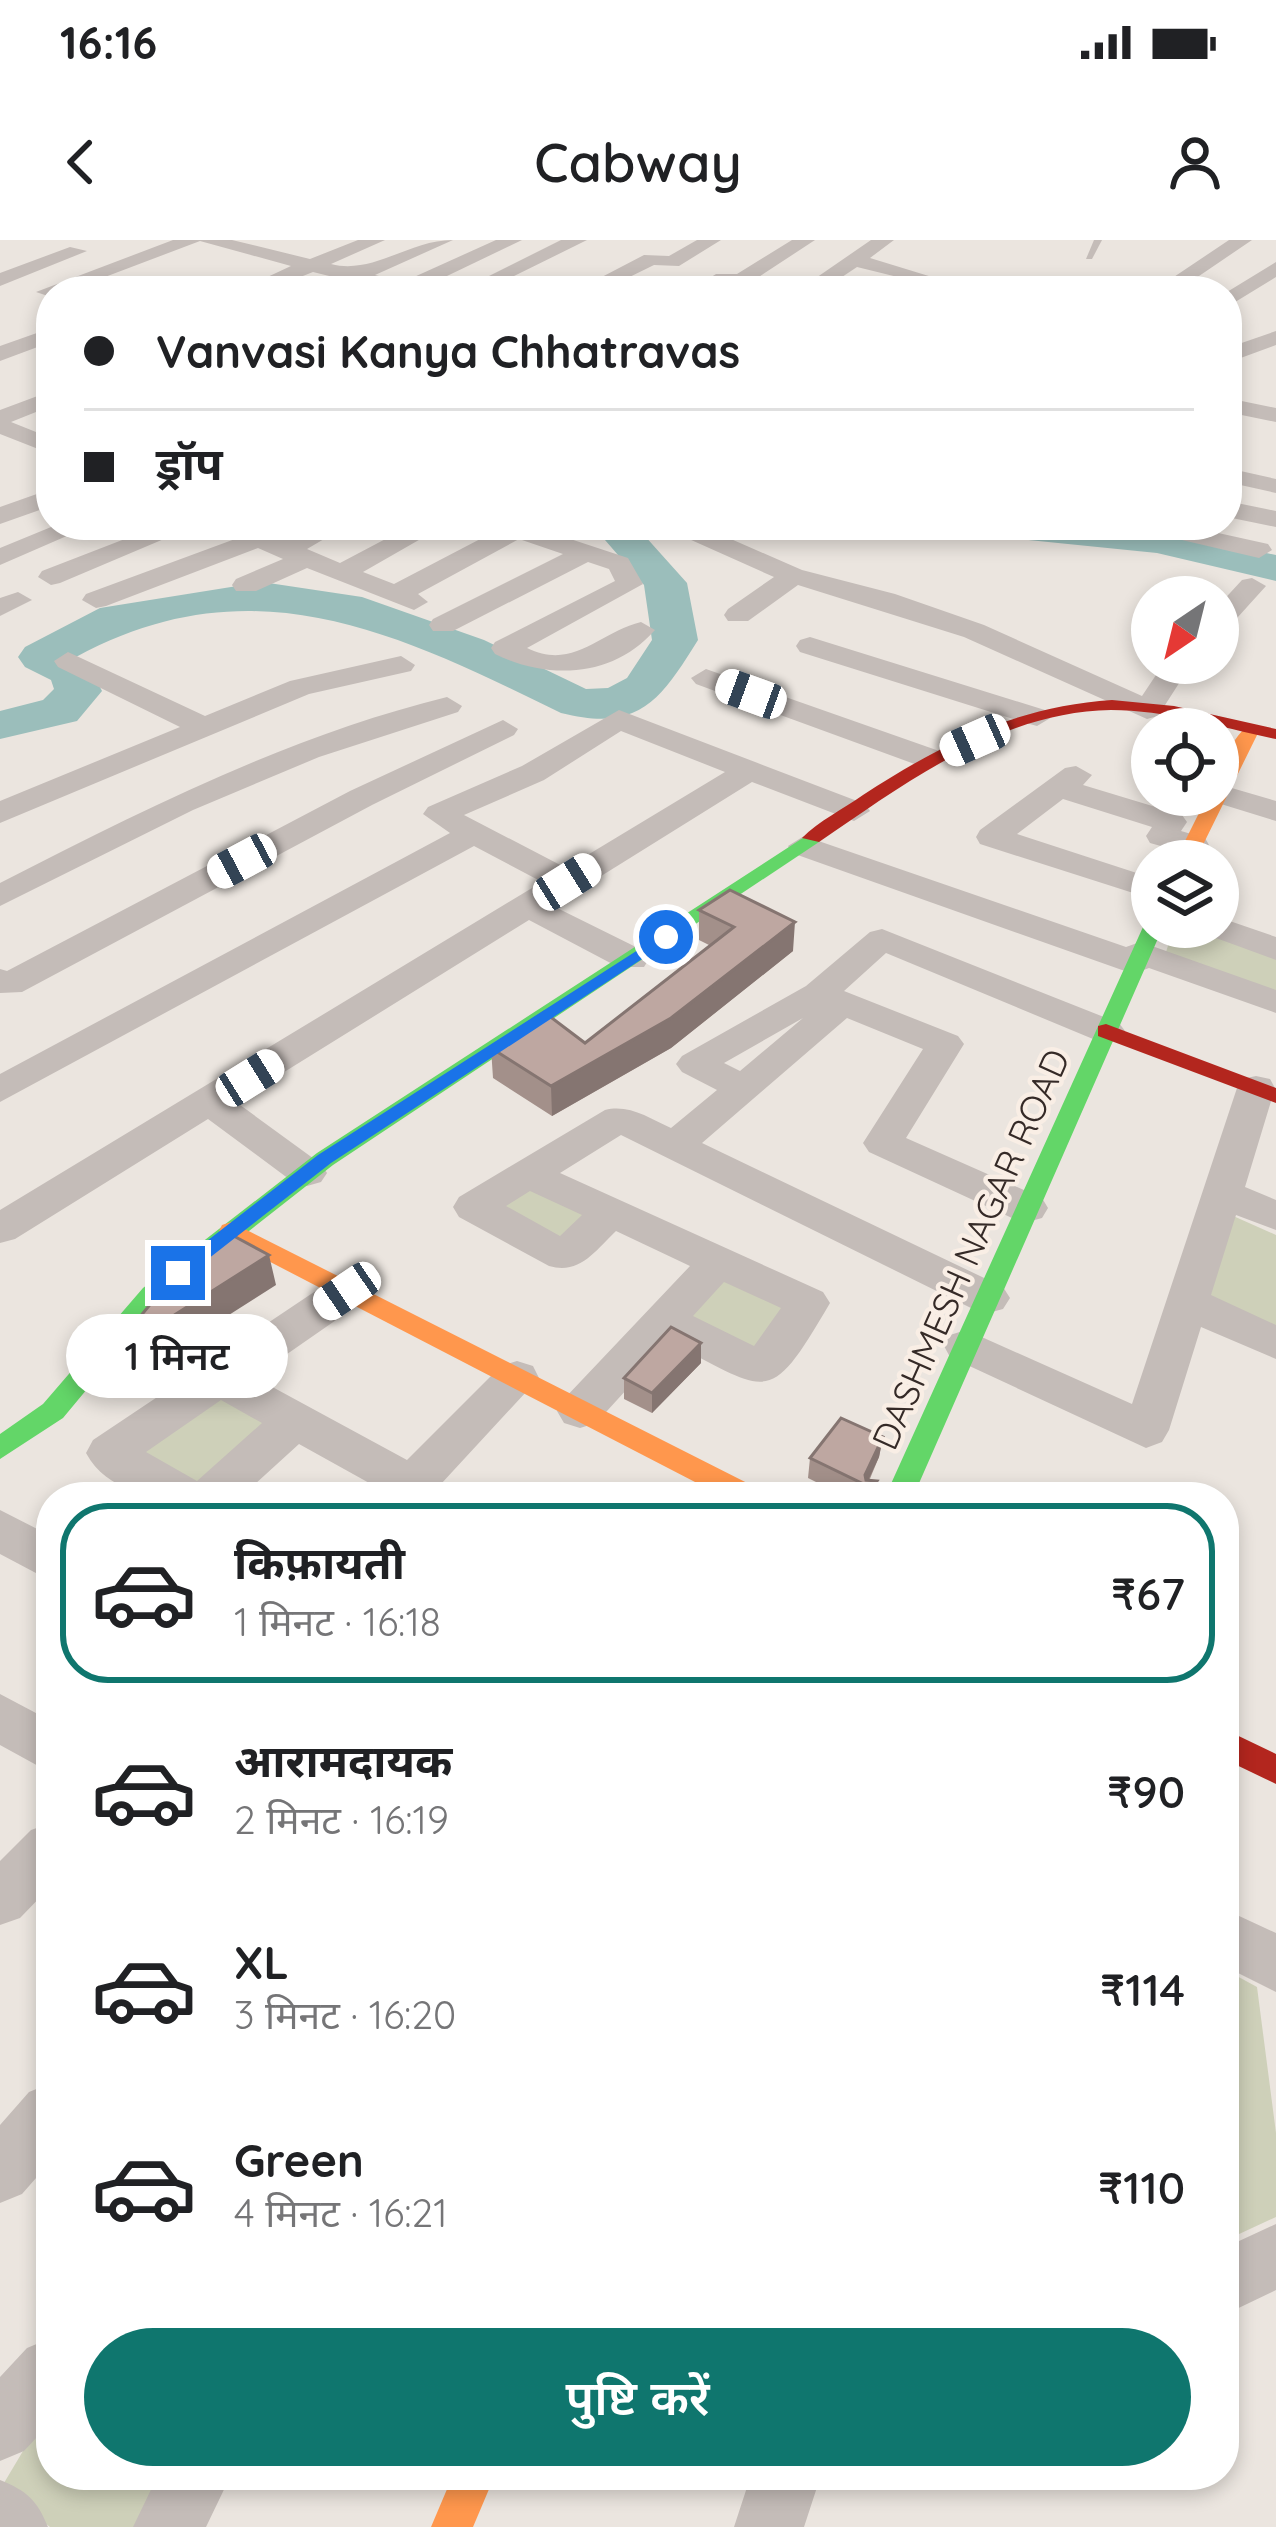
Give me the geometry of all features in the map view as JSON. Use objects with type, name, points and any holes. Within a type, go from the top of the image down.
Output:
[{"type":"street","points":[[6,289],[108,240]]},
{"type":"street","points":[[107,276],[191,240]]},
{"type":"street","points":[[270,255],[308,240]]},
{"type":"street","points":[[287,276],[375,240]]},
{"type":"street","points":[[358,276],[443,240]]},
{"type":"street","points":[[435,276],[512,240]]},
{"type":"street","points":[[500,276],[577,240]]},
{"type":"street","points":[[570,276],[642,240]]},
{"type":"street","points":[[830,276],[884,240]]},
{"type":"street","points":[[1186,276],[1242,240]]},
{"type":"street","points":[[202,266],[225,243],[352,276]]},
{"type":"street","points":[[677,276],[718,246]]},
{"type":"street","points":[[615,276],[651,259],[672,262],[718,246]]},
{"type":"street","points":[[783,276],[813,246]]},
{"type":"street","points":[[749,276],[813,246]]},
{"type":"street","points":[[853,260],[918,276]]},
{"type":"street","points":[[1242,291],[1276,268]]},
{"type":"street","points":[[1242,347],[1272,328]]},
{"type":"street","points":[[0,354],[36,340]]},
{"type":"street","points":[[1242,362],[1260,367]]},
{"type":"street","points":[[0,422],[36,405]]},
{"type":"street","points":[[1242,412],[1271,426]]},
{"type":"street","points":[[0,422],[36,436]]},
{"type":"street","points":[[0,450],[36,442]]},
{"type":"street","points":[[1242,447],[1276,467]]},
{"type":"street","points":[[1242,478],[1276,486]]},
{"type":"street","points":[[0,516],[36,502]]},
{"type":"street","points":[[1242,521],[1268,543]]},
{"type":"street","points":[[0,557],[42,540]]},
{"type":"street","points":[[51,577],[146,540]]},
{"type":"street","points":[[96,600],[256,540],[404,599],[500,540]]},
{"type":"street","points":[[246,585],[314,540]]},
{"type":"street","points":[[340,573],[403,540]]},
{"type":"street","points":[[554,540],[619,564],[630,584],[506,648],[536,666],[575,666],[641,630]]},
{"type":"street","points":[[712,540],[793,576],[875,594],[1033,652],[1143,708]]},
{"type":"street","points":[[443,625],[586,553]]},
{"type":"street","points":[[737,615],[793,576]]},
{"type":"street","points":[[1239,600],[1252,586]]},
{"type":"street","points":[[810,646],[1036,717]]},
{"type":"street","points":[[68,661],[202,726]]},
{"type":"street","points":[[0,813],[300,687],[401,664]]},
{"type":"street","points":[[706,678],[931,759]]},
{"type":"street","points":[[256,704],[308,750]]},
{"type":"street","points":[[8,1428],[53,1412],[152,1294],[308,1173],[931,759],[1036,717],[1092,705],[1131,709]]},
{"type":"street","points":[[0,896],[182,803],[308,750],[447,706]]},
{"type":"street","points":[[439,814],[533,773],[620,719],[854,811]]},
{"type":"street","points":[[0,980],[9,984],[503,730]]},
{"type":"street","points":[[1239,766],[1263,732]]},
{"type":"street","points":[[0,1229],[750,770]]},
{"type":"street","points":[[1131,882],[992,837],[1067,781],[1172,822],[1162,836],[1168,840]]},
{"type":"street","points":[[383,788],[567,882]]},
{"type":"street","points":[[1239,800],[1276,811]]},
{"type":"street","points":[[0,1090],[474,832]]},
{"type":"street","points":[[804,846],[1131,944]]},
{"type":"street","points":[[527,906],[631,959]]},
{"type":"street","points":[[1239,935],[1276,949]]},
{"type":"street","points":[[677,1144],[743,1088],[882,939],[1106,1031]]},
{"type":"street","name":"DASHMESH NAGAR ROAD","points":[[906,1482],[1142,948]]},
{"type":"street","points":[[1144,948],[1276,1002]]},
{"type":"street","points":[[743,1088],[695,1064],[831,998],[945,1044],[883,1143],[1028,1208]]},
{"type":"street","name":"DASHMESH NAGAR ROAD","points":[[1106,1031],[1266,1092]]},
{"type":"street","points":[[966,1346],[1146,1430],[1222,1193],[1266,1092]]},
{"type":"street","points":[[210,1102],[308,1173]]},
{"type":"street","points":[[610,1214],[564,1256],[474,1207],[619,1119],[988,1298]]},
{"type":"street","points":[[530,1175],[808,1303],[762,1369],[664,1320]]},
{"type":"street","points":[[1222,1193],[1276,1216]]},
{"type":"street","points":[[231,1231],[709,1482]]},
{"type":"street","points":[[580,1411],[717,1264]]},
{"type":"street","points":[[158,1482],[109,1454],[347,1291]]},
{"type":"street","points":[[1187,1303],[1276,1343]]},
{"type":"street","points":[[219,1378],[296,1420],[391,1482]]},
{"type":"street","points":[[414,1482],[517,1378]]},
{"type":"street","points":[[227,1482],[296,1420]]},
{"type":"street","points":[[0,1529],[36,1552]]},
{"type":"street","points":[[0,1717],[36,1740]]},
{"type":"street","points":[[1239,1751],[1276,1770]]},
{"type":"street","points":[[0,1899],[36,1863]]},
{"type":"street","points":[[1239,1944],[1276,1964]]},
{"type":"street","points":[[0,2172],[36,2131]]},
{"type":"street","points":[[1239,2274],[1276,2256]]},
{"type":"street","points":[[0,2427],[36,2388]]},
{"type":"street","points":[[169,2527],[188,2490]]},
{"type":"street","points":[[452,2527],[468,2490]]},
{"type":"street","points":[[769,2527],[781,2490]]},
{"type":"street","points":[[0,2515],[13,2527]]},
{"type":"lane","points":[[1089,257],[1098,240]]},
{"type":"green space","points":[[1239,944],[1276,958],[1276,991],[1166,952],[1167,948],[1239,948]]},
{"type":"green space","points":[[537,1183],[597,1211],[564,1242],[497,1209]]},
{"type":"green space","points":[[1231,1215],[1276,1235],[1276,1333],[1209,1301]]},
{"type":"green space","points":[[717,1272],[791,1307],[758,1354],[679,1316]]},
{"type":"green space","points":[[219,1392],[276,1425],[201,1482],[183,1482],[137,1446]]},
{"type":"green space","points":[[1239,1977],[1257,1987],[1276,2133],[1276,2217],[1239,2234]]},
{"type":"green space","points":[[36,2429],[36,2490],[161,2490],[138,2527],[50,2527],[1,2488]]},
{"type":"building","points":[[730,890],[795,922],[671,1018],[551,1086],[491,1048],[544,1012],[585,1043],[734,927],[699,910]]},
{"type":"building","points":[[230,1234],[269,1255],[105,1359],[172,1278]]},
{"type":"building","points":[[671,1327],[701,1343],[652,1393],[624,1378]]},
{"type":"building","points":[[841,1418],[883,1437],[865,1475],[866,1480],[876,1482],[860,1482],[810,1458]]},
{"type":"waterway","points":[[0,725],[60,711],[78,691],[71,672],[41,657],[116,617],[262,595],[346,606],[468,650],[578,703],[617,702],[644,688],[675,640],[665,583],[626,540]]},
{"type":"waterway","points":[[1147,540],[1276,568]]},
{"type":"traffic: fast","points":[[0,1448],[53,1411],[152,1294],[325,1159],[812,838]]},
{"type":"traffic: fast","points":[[906,1482],[1144,948]]},
{"type":"traffic: slow","points":[[1196,840],[1251,729]]},
{"type":"traffic: slow","points":[[231,1231],[720,1482]]},
{"type":"traffic: slow","points":[[452,2527],[468,2490]]},
{"type":"traffic: jam","points":[[812,838],[953,749],[1030,717],[1070,708],[1133,706],[1276,734]]},
{"type":"traffic: jam","points":[[1106,1031],[1276,1096]]},
{"type":"traffic: jam","points":[[1239,1751],[1276,1770]]},
{"type":"route","points":[[178,1273],[325,1159],[666,937]]}]
